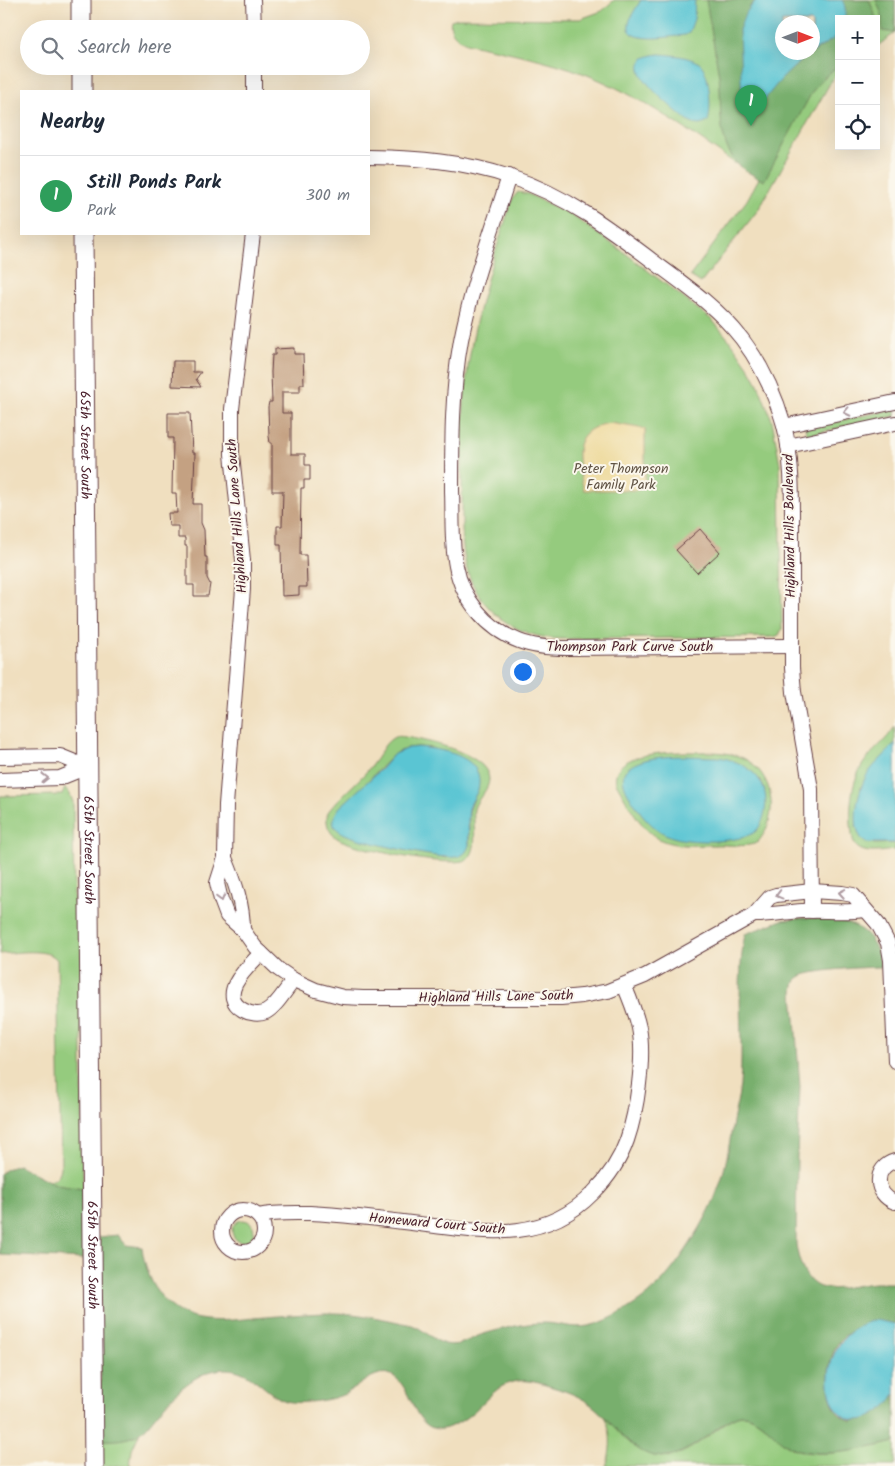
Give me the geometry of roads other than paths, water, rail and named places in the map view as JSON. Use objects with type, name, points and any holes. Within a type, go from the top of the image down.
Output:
[{"type":"street","points":[[81,0],[81,20]]},
{"type":"street","points":[[253,0],[254,20]]},
{"type":"street","points":[[82,75],[82,90]]},
{"type":"street","points":[[254,75],[254,90]]},
{"type":"street","name":"Highland Hills Boulevard","points":[[370,157],[436,160],[470,166],[509,176],[543,190],[593,217],[707,302],[734,329],[756,361],[771,390],[784,426],[788,446],[792,491],[792,646],[794,692],[811,789],[812,911]]},
{"type":"street","name":"Thompson Park Curve South","points":[[509,176],[478,271],[465,321],[459,350],[453,403],[453,548],[457,574],[467,596],[482,615],[503,633],[520,642],[544,647],[792,646]]},
{"type":"street","name":"65th Street South","points":[[83,235],[94,1466]]},
{"type":"street","name":"Highland Hills Lane South","points":[[253,235],[232,409],[232,454],[244,577],[226,805],[224,858],[235,881],[241,903],[243,930],[261,953],[278,968],[294,980],[327,993],[363,998],[566,998],[597,994],[624,985],[662,968],[754,916],[770,897],[782,893],[812,891],[853,895],[881,929],[889,948],[895,1062]]},
{"type":"street","points":[[784,426],[895,402]]},
{"type":"street","points":[[788,446],[895,423]]},
{"type":"street","points":[[0,757],[60,756],[87,767]]},
{"type":"street","points":[[0,780],[60,778],[87,767]]},
{"type":"street","name":"Highland Hills Lane South","points":[[754,916],[812,911],[848,913],[865,910]]},
{"type":"street","points":[[261,953],[239,977],[234,986],[234,998],[241,1009],[254,1014],[265,1012],[294,980]]},
{"type":"street","name":"Homeward Court South","points":[[258,1216],[281,1213],[340,1215],[471,1231],[510,1232],[543,1225],[575,1209],[597,1190],[616,1164],[625,1146],[633,1118],[641,1062],[641,1038],[624,985]]},
{"type":"street","points":[[895,1161],[886,1165],[882,1170],[878,1184],[884,1196],[895,1202]]},
{"type":"water","points":[[641,0],[695,0],[694,19],[689,33],[655,38],[646,38],[632,34],[629,29],[629,22]]},
{"type":"water","points":[[756,0],[842,0],[845,11],[844,15],[835,15],[835,37],[820,47],[820,15],[775,15],[775,60],[802,60],[771,91],[761,106],[749,114],[744,109],[742,102],[739,30],[745,14]]},
{"type":"water","points":[[660,54],[690,59],[703,67],[708,81],[710,99],[708,121],[706,123],[699,125],[689,122],[649,85],[642,74],[640,65],[645,58]]},
{"type":"water","points":[[895,743],[895,843],[866,843],[857,829],[856,809],[858,799],[868,773]]},
{"type":"water","points":[[418,747],[458,755],[474,766],[478,774],[479,787],[468,813],[469,845],[466,852],[461,856],[434,856],[381,845],[351,836],[334,826],[333,819],[339,808],[380,770],[394,754],[408,748]]},
{"type":"water","points":[[669,756],[718,757],[746,767],[754,773],[764,789],[766,799],[763,818],[758,829],[749,835],[714,841],[688,840],[670,836],[656,828],[644,817],[625,786],[625,771],[644,760]]},
{"type":"water","points":[[876,1320],[895,1324],[895,1393],[883,1409],[874,1415],[856,1420],[842,1415],[833,1402],[829,1384],[831,1364],[839,1345],[854,1329]]},
{"type":"place","name":"Still Ponds Park","points":[[751,126]]},
{"type":"park label","name":"Peter Thompson Family Park","points":[[621,478]]}]
